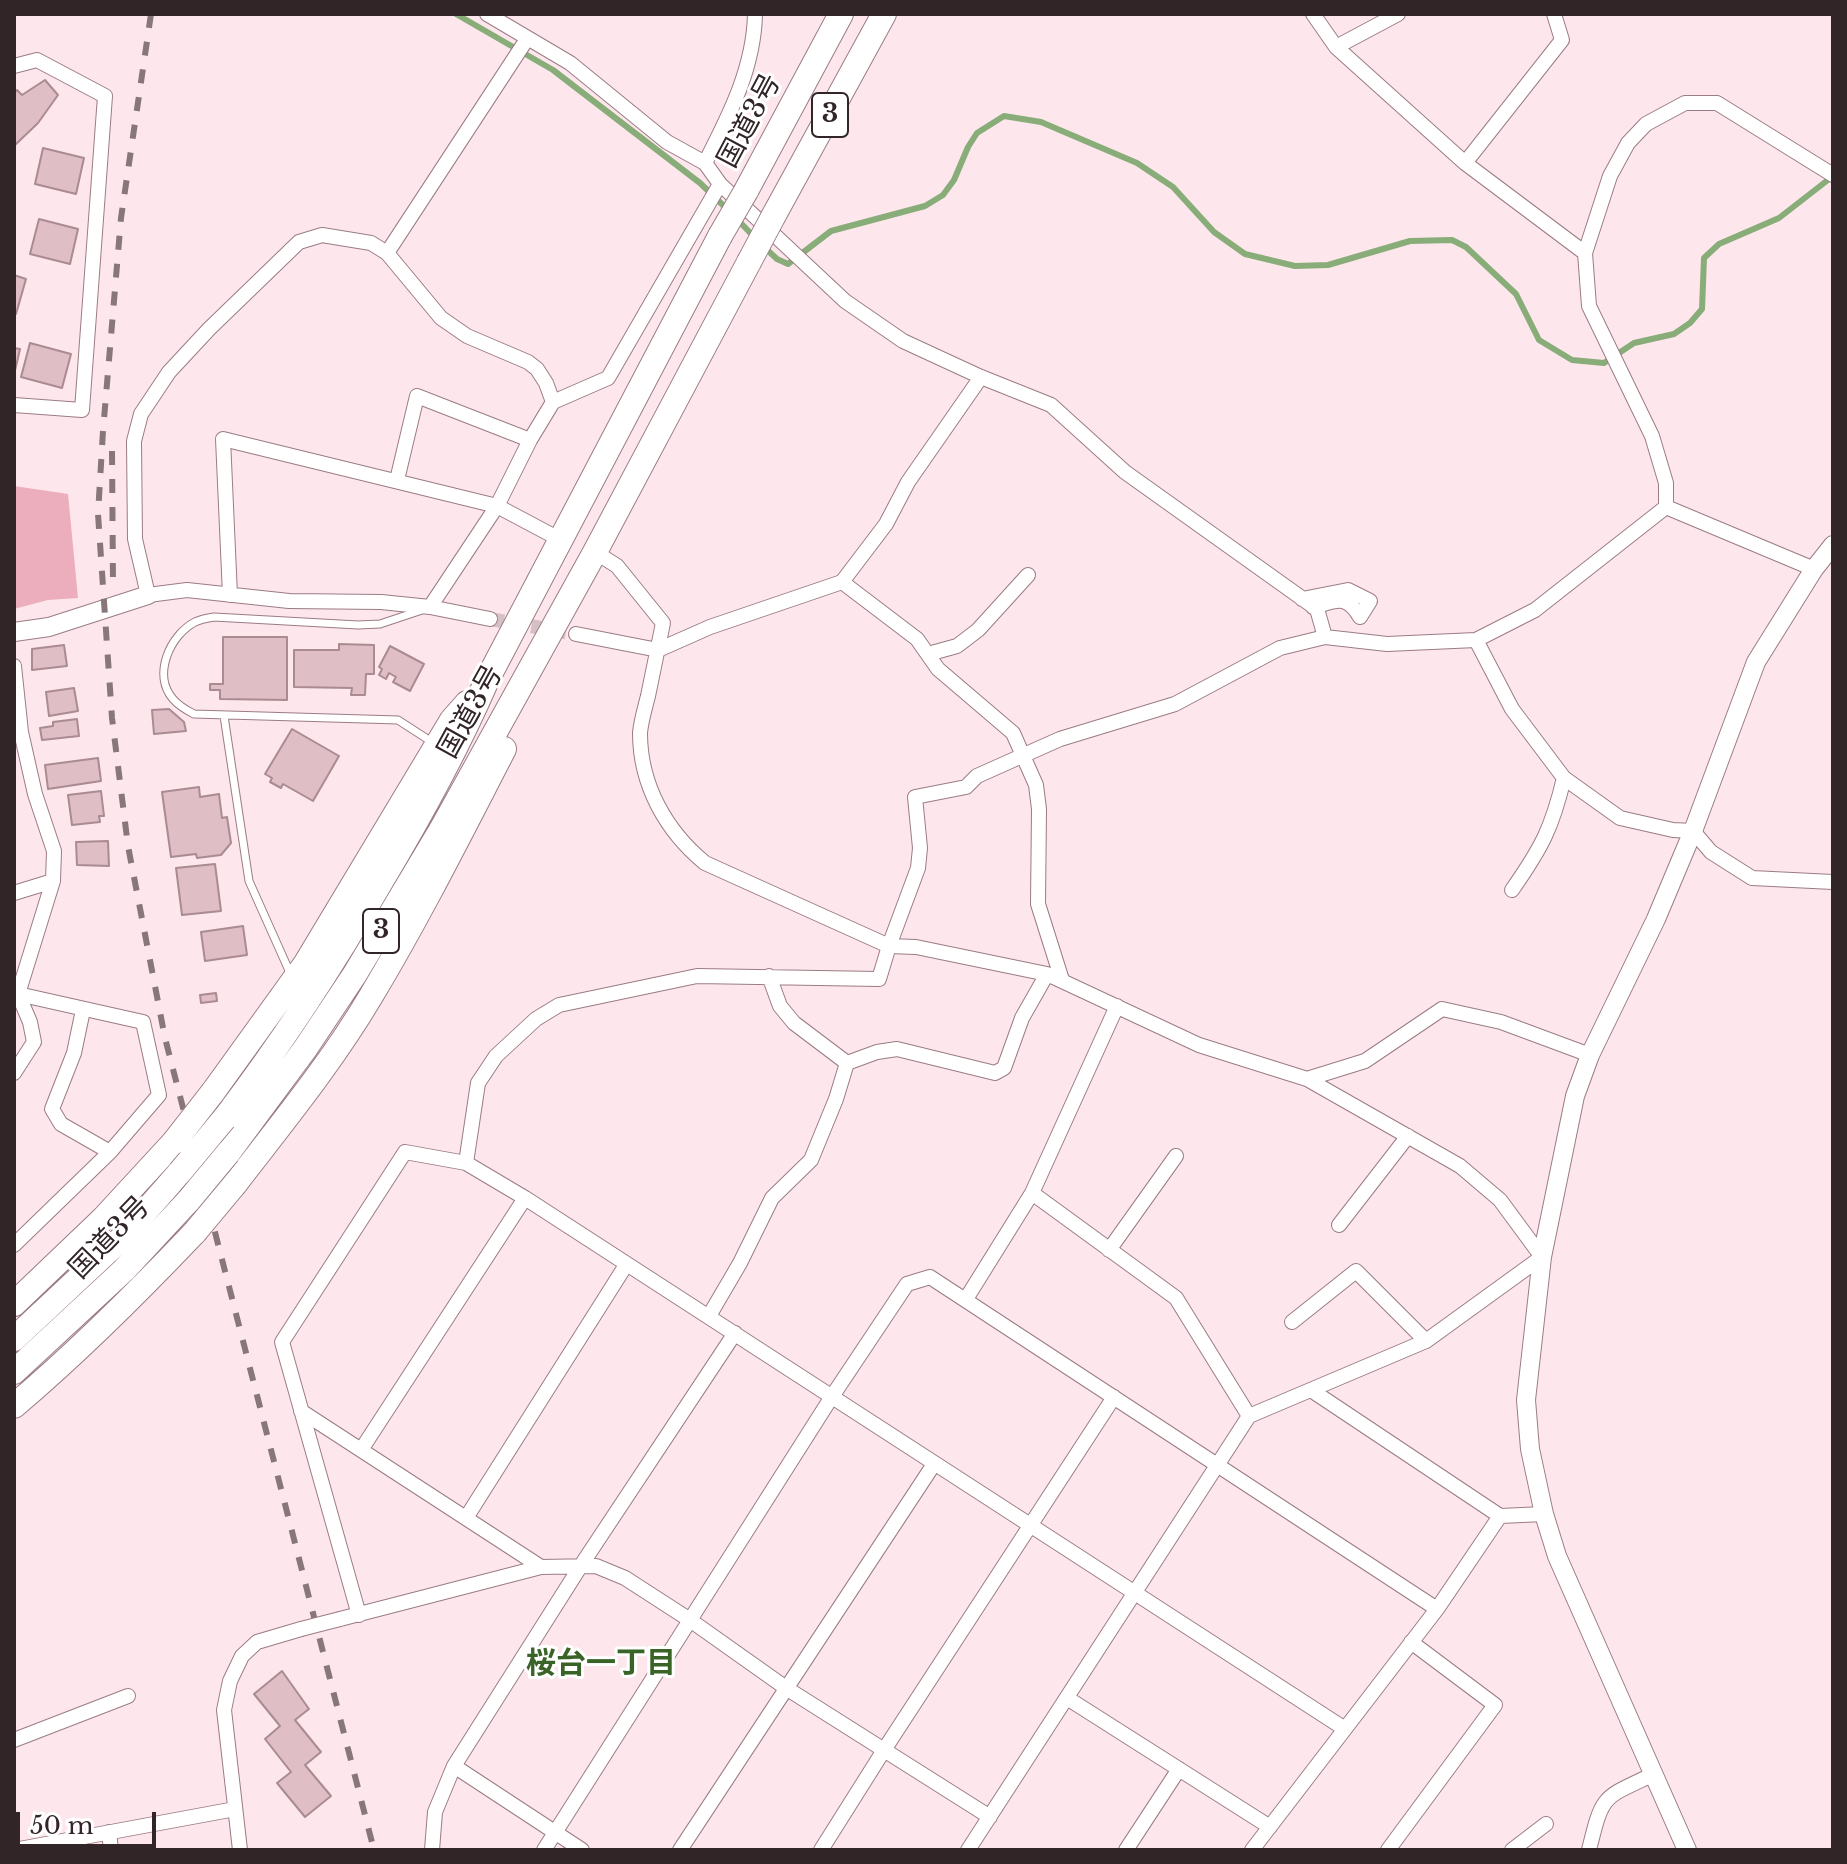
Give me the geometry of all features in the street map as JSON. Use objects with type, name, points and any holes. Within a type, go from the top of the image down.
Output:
[{"type":"highway","name":"国道3号","points":[[14,1339],[122,1238],[180,1172],[274,1052],[336,959],[464,734],[487,680],[720,236],[841,14]]},
{"type":"highway","name":"国道3号","points":[[14,1372],[124,1270],[189,1200],[305,1049],[355,974],[441,830],[595,552],[884,14]]},
{"type":"highway","points":[[14,1304],[103,1219],[174,1142],[213,1092],[293,981],[373,855],[452,720],[487,680]]},
{"type":"highway","points":[[14,1406],[129,1301],[195,1232],[295,1106],[370,998],[427,897],[505,747],[515,696]]},
{"type":"street","points":[[487,14],[570,63],[667,142],[705,163],[720,184],[845,301],[903,341],[1051,405],[1125,472],[1317,609],[1325,637]]},
{"type":"street","points":[[705,163],[746,72],[755,33],[755,14]]},
{"type":"street","points":[[1313,14],[1336,47],[1465,163],[1585,253]]},
{"type":"street","points":[[1336,47],[1398,14]]},
{"type":"street","points":[[1465,163],[1562,40],[1554,14]]},
{"type":"street","points":[[387,253],[527,39]]},
{"type":"street","points":[[14,66],[37,60],[105,96],[82,410],[14,405]]},
{"type":"street","points":[[1666,507],[1666,483],[1652,436],[1589,306],[1585,253],[1610,176],[1628,143],[1646,124],[1685,103],[1717,103],[1833,175]]},
{"type":"street","points":[[430,607],[497,506],[553,402],[608,378],[720,184]]},
{"type":"street","points":[[148,595],[135,539],[134,441],[141,414],[169,372],[299,242],[322,235],[371,243],[387,253],[441,318],[467,336],[528,362],[537,369],[553,402]]},
{"type":"street","points":[[576,634],[658,650],[710,627],[842,582],[886,524],[908,482],[981,377]]},
{"type":"street","points":[[397,480],[417,396],[530,440]]},
{"type":"street","points":[[230,595],[223,439],[497,506],[561,540]]},
{"type":"street","points":[[1666,507],[1814,569]]},
{"type":"street","points":[[466,1163],[478,1083],[496,1056],[536,1019],[559,1005],[697,976],[879,979],[918,868],[920,848],[915,797],[966,787],[977,776],[1060,739],[1175,704],[1280,648],[1325,637],[1387,644],[1476,640],[1535,610],[1666,507]]},
{"type":"street","points":[[1687,1850],[1575,1601],[1544,1514],[1530,1449],[1526,1400],[1542,1257],[1575,1096],[1590,1055],[1656,919],[1693,831],[1756,662],[1814,569],[1833,545]]},
{"type":"street","points":[[595,552],[617,566],[663,623],[640,731],[644,765],[652,794],[682,845],[705,863],[889,946],[916,947],[1047,974],[1199,1045],[1307,1079],[1460,1166],[1500,1200],[1542,1257]]},
{"type":"street","points":[[928,654],[957,646],[978,630],[1028,575]]},
{"type":"street","points":[[842,582],[917,639],[962,691],[1013,733],[1036,785],[1039,809],[1038,904],[1062,980]]},
{"type":"street","points":[[14,632],[49,627],[148,595],[187,590],[289,601],[381,602],[430,607],[490,619]]},
{"type":"street","points":[[1476,640],[1512,709],[1564,778],[1620,818],[1673,830],[1693,831],[1711,852],[1752,878],[1833,882]]},
{"type":"street","points":[[14,666],[17,733],[54,851],[53,881],[18,994],[30,1022],[34,1042],[14,1073]]},
{"type":"street","points":[[1512,890],[1540,850],[1554,820],[1564,778]]},
{"type":"street","points":[[14,893],[53,881]]},
{"type":"street","points":[[847,1063],[877,1052],[897,1049],[995,1073],[1004,1068],[1022,1018],[1047,974]]},
{"type":"street","points":[[769,976],[780,1006],[794,1023],[847,1063]]},
{"type":"street","points":[[14,1245],[110,1152],[159,1095],[143,1022],[18,994]]},
{"type":"street","points":[[966,1299],[1032,1193],[1117,1006]]},
{"type":"street","points":[[1307,1079],[1365,1061],[1442,1009],[1501,1022],[1590,1055]]},
{"type":"street","points":[[83,1010],[74,1053],[52,1109],[61,1124],[110,1152]]},
{"type":"street","points":[[709,1316],[772,1198],[811,1160],[847,1063]]},
{"type":"street","points":[[1339,1225],[1408,1136]]},
{"type":"street","points":[[359,1615],[282,1342],[405,1152],[466,1163],[525,1198],[1345,1729]]},
{"type":"street","points":[[1109,1250],[1176,1156]]},
{"type":"street","points":[[1032,1193],[1176,1298],[1249,1416]]},
{"type":"street","points":[[361,1450],[525,1198]]},
{"type":"street","points":[[968,1850],[1249,1416],[1426,1341],[1542,1257]]},
{"type":"street","points":[[466,1518],[626,1265]]},
{"type":"street","points":[[1292,1322],[1356,1271],[1426,1341]]},
{"type":"street","points":[[544,1850],[831,1398],[907,1284],[930,1277],[1437,1609]]},
{"type":"street","points":[[432,1850],[435,1812],[454,1766],[580,1567],[735,1333]]},
{"type":"street","points":[[1311,1390],[1500,1516],[1544,1514]]},
{"type":"street","points":[[821,1850],[1114,1397]]},
{"type":"street","points":[[301,1411],[541,1567]]},
{"type":"street","points":[[680,1850],[934,1464]]},
{"type":"street","points":[[1252,1850],[1437,1609],[1500,1516]]},
{"type":"street","points":[[240,1850],[224,1710],[230,1681],[242,1656],[257,1642],[541,1567],[596,1566],[625,1578],[786,1688],[990,1817]]},
{"type":"street","points":[[1388,1850],[1495,1705],[1411,1642]]},
{"type":"street","points":[[14,1740],[128,1696]]},
{"type":"street","points":[[1067,1698],[1270,1827]]},
{"type":"street","points":[[454,1766],[582,1850]]},
{"type":"street","points":[[1126,1850],[1179,1769]]},
{"type":"street","points":[[1589,1850],[1599,1808],[1611,1795],[1654,1774]]},
{"type":"street","points":[[14,1850],[235,1809]]},
{"type":"street","points":[[1512,1850],[1546,1824]]},
{"type":"street","points":[[109,1832],[111,1850]]},
{"type":"lane","points":[[430,607],[380,624],[214,617],[195,622],[182,634],[166,655],[164,668],[171,698],[194,714],[398,720],[437,745]]},
{"type":"lane","points":[[224,716],[249,881],[293,981]]},
{"type":"shaded area","points":[[14,486],[68,494],[78,598],[48,600],[14,609]]},
{"type":"building","points":[[45,80],[58,95],[38,123],[14,146],[14,93],[17,90],[22,95]]},
{"type":"building","points":[[43,148],[84,158],[76,194],[35,184]]},
{"type":"building","points":[[39,219],[78,229],[70,264],[30,254]]},
{"type":"building","points":[[14,275],[26,279],[16,314],[14,313]]},
{"type":"building","points":[[30,343],[71,354],[62,388],[21,377]]},
{"type":"building","points":[[14,348],[20,349],[14,375]]},
{"type":"building","points":[[223,637],[287,637],[287,700],[220,699],[220,690],[210,690],[210,684],[223,684]]},
{"type":"building","points":[[339,644],[374,645],[374,674],[366,674],[365,695],[351,695],[352,688],[294,687],[294,650],[339,650]]},
{"type":"building","points":[[64,645],[67,666],[32,670],[32,649]]},
{"type":"building","points":[[390,646],[424,664],[410,691],[393,682],[396,677],[389,673],[386,679],[379,675],[382,669],[379,667]]},
{"type":"building","points":[[74,688],[78,711],[49,716],[46,692]]},
{"type":"building","points":[[169,709],[184,722],[186,731],[154,734],[152,710]]},
{"type":"building","points":[[77,719],[79,736],[42,740],[40,728],[53,726],[53,722]]},
{"type":"building","points":[[292,729],[339,756],[313,801],[283,784],[281,788],[270,782],[272,778],[265,774]]},
{"type":"building","points":[[98,758],[101,781],[48,789],[45,765]]},
{"type":"building","points":[[199,787],[200,797],[219,794],[222,818],[227,817],[231,843],[221,855],[171,857],[162,792]]},
{"type":"building","points":[[101,791],[104,816],[99,816],[100,822],[72,825],[68,795]]},
{"type":"building","points":[[108,841],[109,866],[77,865],[76,842]]},
{"type":"building","points":[[215,864],[221,911],[182,915],[176,868]]},
{"type":"building","points":[[243,926],[247,955],[205,961],[201,932]]},
{"type":"building","points":[[216,993],[217,1001],[201,1003],[200,995]]},
{"type":"building","points":[[282,1671],[309,1709],[295,1720],[321,1752],[305,1765],[331,1796],[305,1817],[277,1783],[291,1772],[265,1739],[280,1726],[254,1694]]},
{"type":"waterway","points":[[456,14],[553,70],[700,183],[728,210]]},
{"type":"waterway","points":[[764,247],[788,264],[831,231],[925,206],[943,195],[954,180],[977,133],[1004,116],[1041,122],[1137,163],[1173,187],[1214,232],[1245,254],[1295,266],[1328,265],[1410,241],[1452,240],[1466,247],[1516,294],[1539,340],[1572,360],[1604,363],[1634,343],[1674,334],[1690,323],[1702,309],[1704,258],[1719,244],[1779,218],[1833,176]]},
{"type":"waterway","points":[[736,218],[756,239]]},
{"type":"tunnel","points":[[490,619],[576,634]]},
{"type":"railway","points":[[151,14],[121,218],[98,514],[112,718],[128,846],[165,1038],[374,1850]]},
{"type":"railway","points":[[112,451],[113,583]]},
{"type":"district","name":"桜台一丁目","points":[[601,1665]]}]
